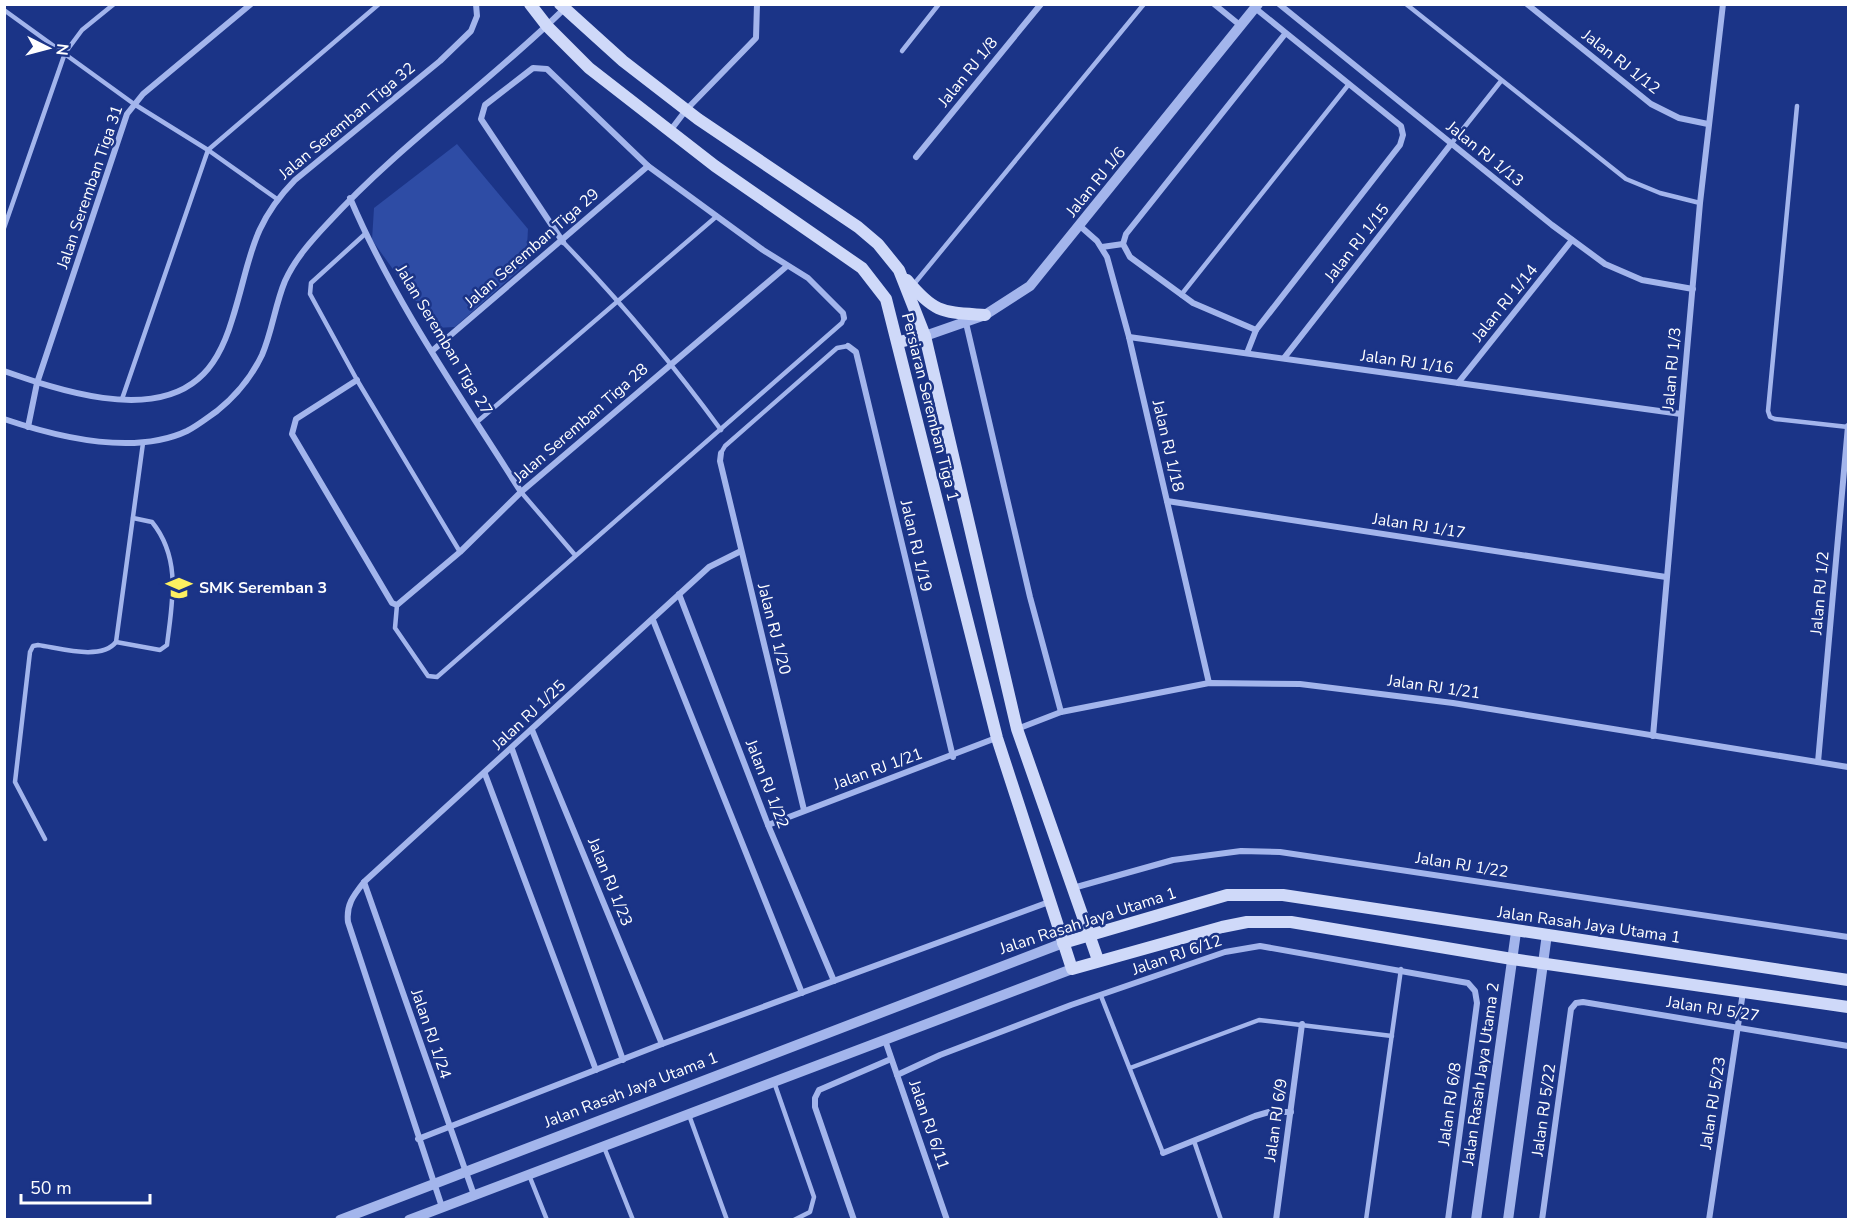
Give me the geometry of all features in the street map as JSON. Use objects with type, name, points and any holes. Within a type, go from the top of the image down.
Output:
[{"type":"main road","name":"Persiaran Seremban Tiga 1","points":[[530,4],[547,26],[589,68],[715,166],[862,268],[886,299],[997,738],[1072,969]]},
{"type":"main road","name":"Persiaran Seremban Tiga 1","points":[[562,7],[687,110],[858,227],[878,244],[899,270],[925,336],[1017,729],[1098,960]]},
{"type":"main road","points":[[899,270],[926,302],[946,313],[985,315]]},
{"type":"main road","points":[[898,342],[925,336]]},
{"type":"main road","points":[[997,738],[1017,729]]},
{"type":"main road","name":"Jalan Rasah Jaya Utama 1","points":[[1063,943],[1227,895],[1283,895],[1516,932],[1547,934],[1848,980]]},
{"type":"main road","points":[[1072,969],[1098,960],[1247,922],[1291,922],[1512,959],[1848,1007]]},
{"type":"street","name":"Jalan Seremban Tiga 31","points":[[28,427],[37,383],[128,114],[134,104],[251,4]]},
{"type":"street","name":"Jalan Seremban Tiga 32","points":[[4,371],[37,383],[122,399],[152,399],[185,388],[208,370],[232,321],[255,236],[277,199],[471,31],[477,16],[476,4]]},
{"type":"street","points":[[670,131],[756,38],[756,4]]},
{"type":"street","name":"Jalan RJ 1/8","points":[[916,157],[1041,4]]},
{"type":"street","points":[[1214,4],[1241,26]]},
{"type":"street","name":"Jalan RJ 1/13","points":[[1279,4],[1451,144],[1605,264],[1642,280],[1693,289]]},
{"type":"street","name":"Jalan RJ 1/12","points":[[1527,4],[1651,104],[1679,118],[1708,124]]},
{"type":"street","name":"Jalan RJ 1/3","points":[[1653,736],[1700,203],[1723,4]]},
{"type":"street","points":[[1247,353],[1257,330],[1402,140],[1401,126],[1285,34],[1257,6]]},
{"type":"street","name":"Jalan RJ 1/6","points":[[925,336],[985,315],[1030,286],[1257,6]]},
{"type":"street","points":[[4,419],[28,427],[104,442],[142,443],[186,431],[232,399],[250,379],[263,353],[285,281],[305,248],[350,198],[547,26],[562,7]]},
{"type":"street","points":[[1257,330],[1215,315],[1181,295],[1130,256],[1123,244],[1126,234],[1285,34]]},
{"type":"street","points":[[563,242],[483,124],[481,113],[485,105],[534,68],[547,69],[648,166],[787,266],[808,278],[843,313],[844,318]]},
{"type":"street","name":"Jalan RJ 1/15","points":[[1284,358],[1451,144]]},
{"type":"street","name":"Jalan Seremban Tiga 29","points":[[432,351],[563,242],[648,166]]},
{"type":"street","name":"Jalan Seremban Tiga 27","points":[[350,198],[365,234],[432,351],[521,492]]},
{"type":"street","name":"Jalan RJ 1/18","points":[[1080,226],[1102,247],[1130,337],[1209,683]]},
{"type":"street","name":"Jalan RJ 1/14","points":[[1458,383],[1572,240]]},
{"type":"street","points":[[1102,247],[1123,244]]},
{"type":"street","name":"Jalan Seremban Tiga 28","points":[[397,605],[460,552],[521,492],[787,266]]},
{"type":"street","points":[[966,323],[1030,597],[1061,712]]},
{"type":"street","name":"Jalan RJ 1/16","points":[[1130,337],[1681,414]]},
{"type":"street","name":"Jalan RJ 1/19","points":[[848,346],[856,352],[953,757]]},
{"type":"street","points":[[357,380],[296,419],[292,426],[292,434],[392,603],[397,605]]},
{"type":"street","name":"Jalan RJ 1/2","points":[[1818,762],[1848,426]]},
{"type":"street","name":"Jalan RJ 1/20","points":[[722,453],[720,461],[804,810]]},
{"type":"street","name":"Jalan RJ 1/17","points":[[1167,501],[1666,578]]},
{"type":"street","name":"Jalan RJ 1/25","points":[[417,1139],[348,922],[347,910],[350,901],[364,882],[485,774],[709,567],[741,551]]},
{"type":"street","name":"Jalan RJ 1/22","points":[[679,594],[768,825],[834,981]]},
{"type":"street","points":[[653,620],[802,993]]},
{"type":"street","name":"Jalan RJ 1/21","points":[[1017,729],[1061,712],[1209,683],[1300,684],[1453,703],[1848,767]]},
{"type":"street","name":"Jalan RJ 1/23","points":[[532,730],[662,1044]]},
{"type":"street","name":"Jalan RJ 1/21","points":[[768,825],[953,757],[997,738]]},
{"type":"street","points":[[512,749],[623,1060]]},
{"type":"street","points":[[485,774],[596,1070]]},
{"type":"street","name":"Jalan RJ 1/22","points":[[1073,888],[1173,860],[1241,851],[1280,852],[1848,937]]},
{"type":"street","name":"Jalan RJ 1/24","points":[[364,882],[474,1195]]},
{"type":"street","points":[[442,1208],[417,1139],[662,1044],[1049,902]]},
{"type":"street","name":"Jalan Rasah Jaya Utama 2","points":[[1476,1220],[1516,932]]},
{"type":"street","points":[[1508,1220],[1541,963],[1547,934]]},
{"type":"street","name":"Jalan Rasah Jaya Utama 1","points":[[340,1220],[1063,943]]},
{"type":"street","name":"Jalan RJ 6/12","points":[[897,1075],[940,1055],[1101,996],[1225,952],[1260,946],[1468,982],[1475,991]]},
{"type":"street","points":[[409,1220],[1072,969]]},
{"type":"street","name":"Jalan RJ 6/8","points":[[1448,1220],[1477,1003],[1475,991]]},
{"type":"street","name":"Jalan RJ 5/23","points":[[1709,1220],[1744,991]]},
{"type":"street","name":"Jalan RJ 5/27","points":[[1573,1005],[1583,1002],[1848,1046]]},
{"type":"street","name":"Jalan RJ 5/22","points":[[1542,1220],[1573,1005]]},
{"type":"street","name":"Jalan RJ 6/9","points":[[1276,1220],[1302,1024]]},
{"type":"street","name":"Jalan RJ 6/11","points":[[885,1040],[947,1220]]},
{"type":"street","points":[[854,1220],[815,1107],[815,1098],[819,1090],[891,1059]]},
{"type":"street","points":[[1163,1153],[1255,1116],[1269,1112],[1291,1112]]},
{"type":"lane","points":[[4,228],[65,53],[82,30],[114,4]]},
{"type":"lane","points":[[122,399],[208,150],[379,4]]},
{"type":"lane","points":[[902,51],[939,4]]},
{"type":"lane","points":[[912,286],[1144,4]]},
{"type":"lane","points":[[1406,4],[1626,179],[1660,193],[1700,203]]},
{"type":"lane","points":[[4,10],[134,104],[208,150],[277,199]]},
{"type":"lane","points":[[1451,144],[1501,81]]},
{"type":"lane","points":[[1181,295],[1348,84]]},
{"type":"lane","points":[[1797,106],[1768,411],[1775,419],[1848,426]]},
{"type":"lane","points":[[477,422],[717,216]]},
{"type":"lane","points":[[365,234],[311,284],[313,301],[357,380],[460,552]]},
{"type":"lane","points":[[563,242],[619,300],[672,363],[721,430]]},
{"type":"lane","points":[[397,605],[395,628],[428,676],[437,677],[721,430],[842,323],[844,318]]},
{"type":"lane","points":[[722,453],[725,446],[837,348],[848,346]]},
{"type":"lane","points":[[45,839],[18,791],[15,771],[30,652],[33,646],[38,645],[100,652],[111,649],[116,642],[142,443]]},
{"type":"lane","points":[[521,492],[575,555]]},
{"type":"lane","points":[[116,642],[160,650],[167,645],[174,584],[173,566],[152,522],[133,518]]},
{"type":"lane","points":[[1366,1220],[1401,969]]},
{"type":"lane","points":[[1101,996],[1163,1153]]},
{"type":"lane","points":[[1130,1068],[1249,1022],[1270,1020],[1392,1036]]},
{"type":"lane","points":[[774,1082],[814,1197],[810,1212],[794,1220]]},
{"type":"lane","points":[[689,1114],[727,1220]]},
{"type":"lane","points":[[1194,1141],[1221,1220]]},
{"type":"lane","points":[[604,1147],[633,1220]]},
{"type":"lane","points":[[529,1175],[547,1220]]},
{"type":"shaded area","points":[[457,144],[528,229],[526,264],[455,327],[435,328],[372,240],[374,208]]},
{"type":"place","name":"SMK Seremban 3","points":[[179,588]]}]
